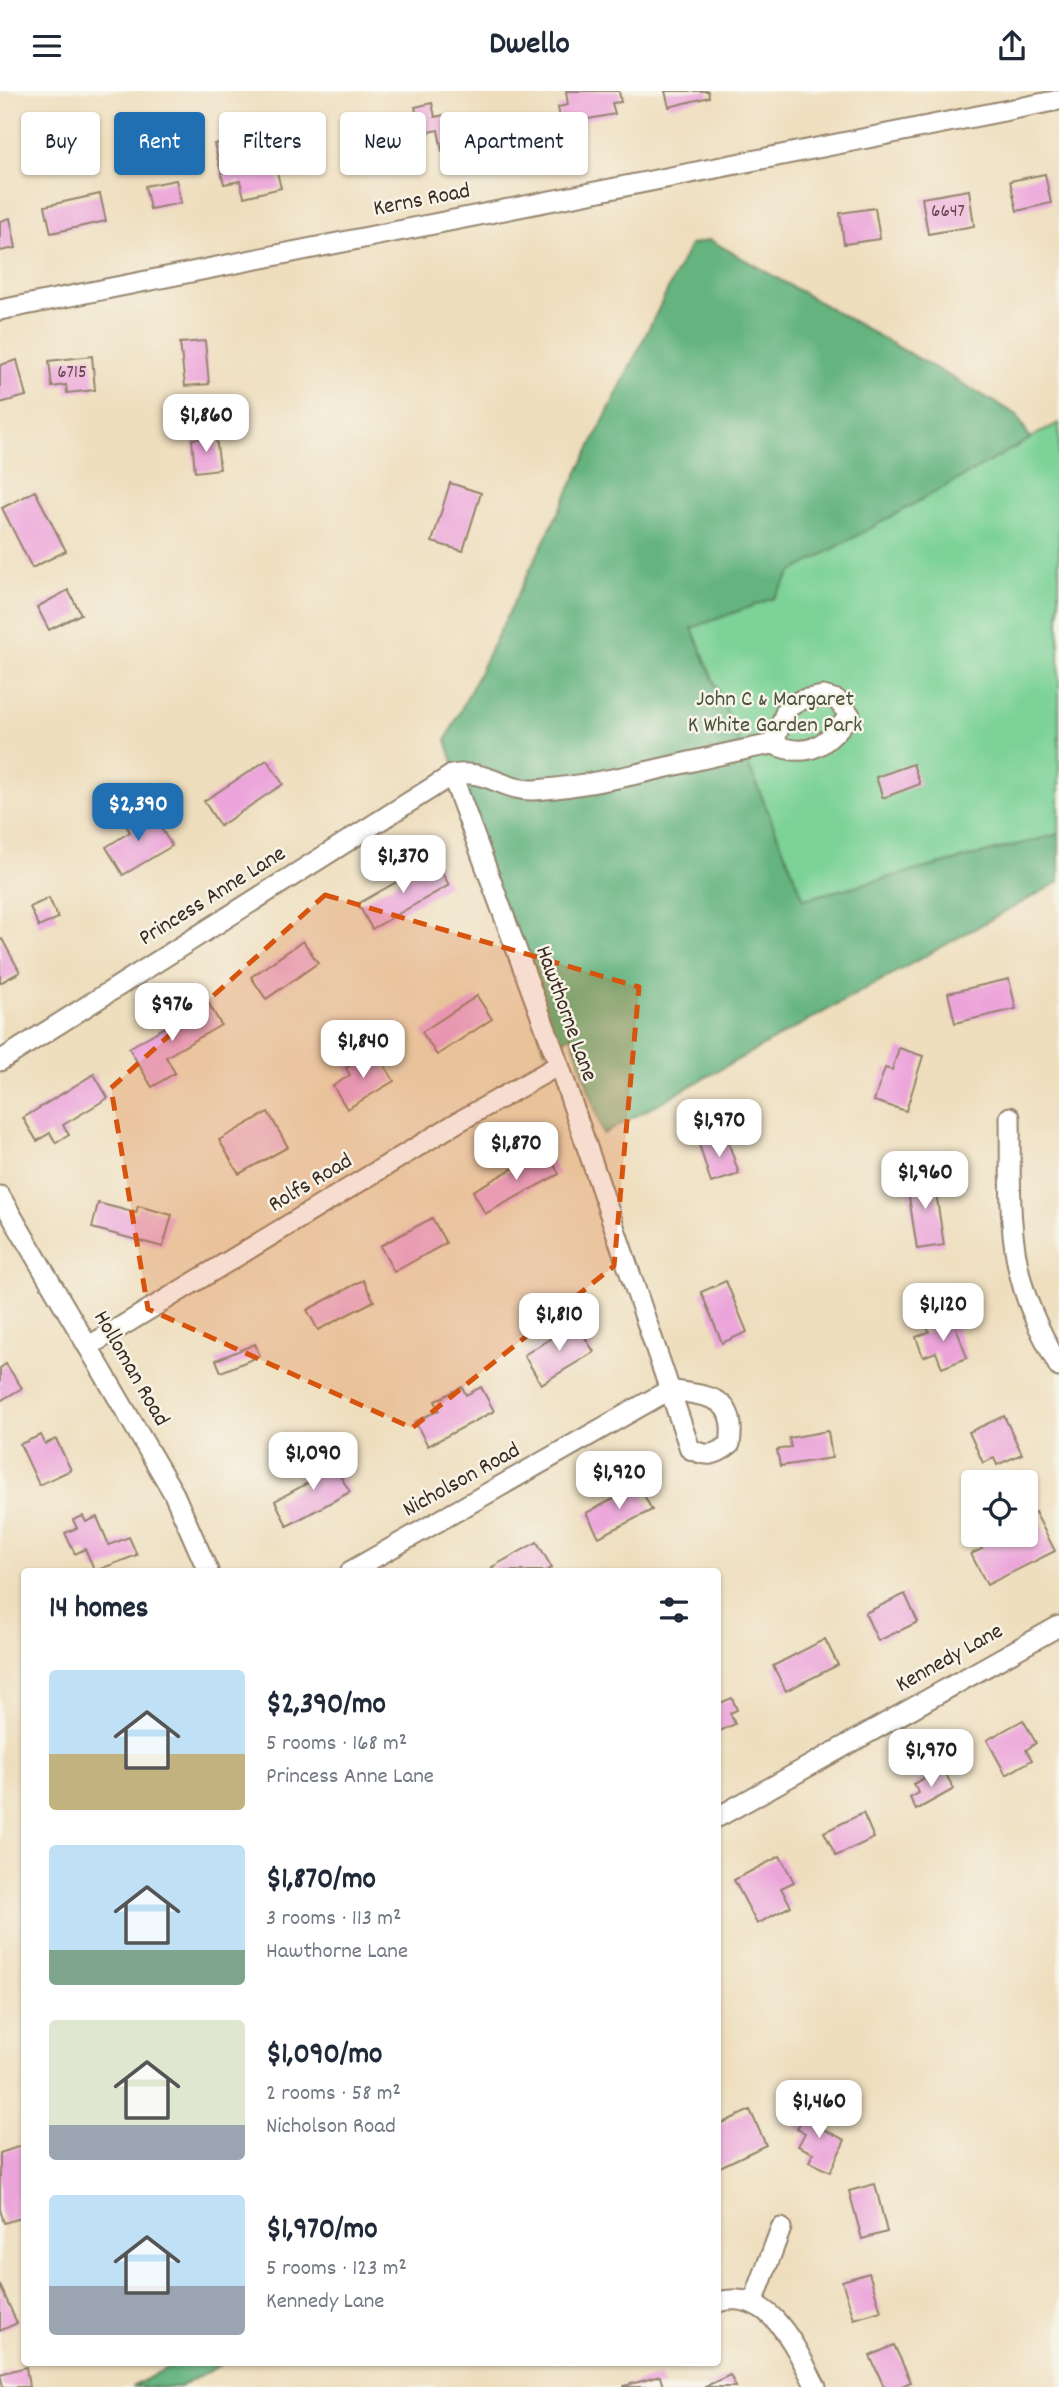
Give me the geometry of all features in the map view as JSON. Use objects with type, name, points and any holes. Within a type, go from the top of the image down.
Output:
[{"type":"street","name":"Kerns Road","points":[[0,310],[1059,100]]},
{"type":"street","points":[[452,775],[468,772],[485,775],[532,790],[612,779],[773,744]]},
{"type":"street","name":"Princess Anne Lane","points":[[0,1061],[452,775]]},
{"type":"street","name":"Hawthorne Lane","points":[[452,775],[559,1065],[669,1390]]},
{"type":"street","name":"Rolfs Road","points":[[89,1346],[458,1122],[559,1065]]},
{"type":"street","points":[[1010,1117],[1011,1201],[1021,1281],[1029,1308],[1059,1367]]},
{"type":"street","name":"Holloman Road","points":[[0,1196],[174,1494],[207,1568]]},
{"type":"street","name":"Nicholson Road","points":[[356,1568],[669,1390]]},
{"type":"street","name":"Kennedy Lane","points":[[721,1815],[1059,1626]]},
{"type":"street","points":[[753,2303],[781,2228]]},
{"type":"street","points":[[721,2302],[738,2299],[764,2308],[779,2324],[816,2387]]},
{"type":"highlighted area","points":[[325,895],[639,987],[614,1266],[412,1428],[148,1309],[111,1088]]},
{"type":"green space","name":"John C & Margaret K White Garden Park","points":[[710,240],[1017,415],[1030,438],[1059,423],[1059,881],[603,1134],[571,1035],[690,245]]},
{"type":"green space","name":"John C & Margaret K White Garden Park","points":[[710,240],[1017,415],[1030,439],[792,572],[774,598],[692,628],[804,899],[1059,834],[1059,882],[603,1134],[572,1035],[545,1051],[446,740],[690,245]]},
{"type":"green space","points":[[170,2366],[218,2366],[179,2387],[132,2387]]},
{"type":"building","points":[[566,91],[619,91],[621,102],[612,103],[615,114],[588,119],[588,112],[559,112],[558,107],[568,105]]},
{"type":"building","points":[[665,91],[708,91],[709,97],[669,107]]},
{"type":"building","points":[[432,103],[435,117],[440,116],[440,140],[438,130],[426,133],[426,112],[416,112],[415,107]]},
{"type":"building","points":[[219,143],[219,164],[214,144]]},
{"type":"building","points":[[1045,174],[1051,203],[1017,211],[1010,181]]},
{"type":"building","points":[[222,175],[278,175],[281,188],[244,197],[240,181],[224,184]]},
{"type":"building","points":[[176,180],[181,203],[150,209],[145,186]]},
{"type":"building","points":[[969,190],[974,226],[928,234],[922,198]]},
{"type":"building","points":[[100,194],[106,221],[51,233],[45,206]]},
{"type":"building","points":[[875,208],[880,239],[844,244],[840,213]]},
{"type":"building","points":[[10,218],[16,248],[0,251],[0,221]]},
{"type":"building","points":[[205,341],[209,384],[185,386],[180,343]]},
{"type":"building","points":[[92,356],[95,390],[67,393],[66,385],[52,387],[49,361]]},
{"type":"building","points":[[17,360],[26,396],[0,403],[0,365]]},
{"type":"building","points":[[216,437],[220,469],[195,472],[192,439]]},
{"type":"building","points":[[450,483],[481,493],[463,551],[432,542]]},
{"type":"building","points":[[35,491],[66,551],[32,568],[2,508]]},
{"type":"building","points":[[68,590],[81,614],[49,630],[37,607]]},
{"type":"building","points":[[267,760],[283,784],[220,826],[204,801]]},
{"type":"building","points":[[913,764],[920,784],[883,798],[876,777]]},
{"type":"building","points":[[140,809],[149,824],[156,820],[172,846],[123,875],[106,847],[130,832],[123,820]]},
{"type":"building","points":[[435,860],[449,885],[372,929],[358,904]]},
{"type":"building","points":[[49,898],[58,918],[39,927],[30,907]]},
{"type":"building","points":[[2,939],[20,972],[0,983],[0,940]]},
{"type":"building","points":[[303,941],[318,963],[266,999],[251,977]]},
{"type":"building","points":[[1009,979],[1016,1009],[955,1023],[948,993]]},
{"type":"building","points":[[477,996],[492,1019],[437,1055],[422,1032]]},
{"type":"building","points":[[208,1002],[221,1025],[166,1057],[175,1073],[152,1087],[129,1048]]},
{"type":"building","points":[[899,1048],[923,1056],[906,1111],[874,1101],[885,1068],[892,1070]]},
{"type":"building","points":[[375,1051],[394,1081],[347,1109],[333,1086],[350,1075],[346,1068]]},
{"type":"building","points":[[94,1074],[108,1098],[63,1125],[69,1135],[56,1143],[50,1133],[37,1141],[23,1118]]},
{"type":"building","points":[[268,1112],[288,1147],[239,1174],[219,1140]]},
{"type":"building","points":[[726,1135],[739,1174],[711,1183],[699,1144]]},
{"type":"building","points":[[546,1150],[559,1174],[485,1214],[473,1191]]},
{"type":"building","points":[[933,1173],[944,1245],[917,1249],[906,1177]]},
{"type":"building","points":[[98,1203],[136,1213],[138,1206],[172,1215],[163,1247],[92,1228]]},
{"type":"building","points":[[432,1218],[446,1243],[394,1272],[380,1246]]},
{"type":"building","points":[[363,1280],[374,1301],[318,1330],[307,1310]]},
{"type":"building","points":[[726,1281],[747,1332],[722,1343],[701,1292]]},
{"type":"building","points":[[952,1316],[967,1358],[942,1368],[936,1352],[923,1357],[916,1337],[929,1332],[927,1326]]},
{"type":"building","points":[[576,1323],[594,1352],[541,1384],[524,1355]]},
{"type":"building","points":[[255,1344],[260,1356],[221,1372],[216,1360]]},
{"type":"building","points":[[6,1364],[22,1388],[0,1401],[0,1368]]},
{"type":"building","points":[[462,1387],[466,1395],[481,1387],[494,1411],[428,1446],[415,1422],[439,1410],[435,1401]]},
{"type":"building","points":[[1004,1416],[1022,1454],[997,1465],[994,1458],[983,1463],[969,1432]]},
{"type":"building","points":[[828,1431],[832,1458],[780,1466],[777,1450],[791,1447],[789,1438]]},
{"type":"building","points":[[41,1435],[45,1444],[56,1439],[71,1470],[39,1485],[20,1444]]},
{"type":"building","points":[[322,1456],[329,1470],[334,1466],[350,1492],[287,1526],[275,1501],[311,1481],[303,1467]]},
{"type":"building","points":[[639,1486],[652,1510],[599,1537],[586,1513]]},
{"type":"building","points":[[83,1516],[86,1522],[97,1517],[109,1545],[129,1537],[137,1555],[103,1568],[94,1568],[85,1549],[75,1554],[65,1533],[77,1528],[73,1520]]},
{"type":"building","points":[[1038,1518],[1055,1551],[987,1585],[971,1554],[982,1549],[981,1547],[1038,1547]]},
{"type":"building","points":[[537,1542],[552,1568],[493,1568]]},
{"type":"building","points":[[905,1594],[918,1622],[878,1641],[865,1613]]},
{"type":"building","points":[[825,1639],[838,1665],[786,1691],[773,1666]]},
{"type":"building","points":[[732,1698],[737,1710],[730,1713],[735,1724],[721,1731],[721,1703]]},
{"type":"building","points":[[1023,1720],[1036,1743],[1026,1750],[1032,1760],[1006,1775],[987,1740]]},
{"type":"building","points":[[943,1769],[954,1789],[916,1810],[910,1798],[919,1793],[913,1784]]},
{"type":"building","points":[[863,1813],[874,1838],[836,1856],[824,1832]]},
{"type":"building","points":[[780,1856],[794,1882],[781,1888],[791,1906],[757,1924],[734,1880]]},
{"type":"building","points":[[809,2103],[823,2110],[815,2125],[845,2140],[830,2172],[809,2162],[813,2153],[798,2146],[805,2133],[797,2129]]},
{"type":"building","points":[[750,2110],[766,2145],[721,2167],[721,2124]]},
{"type":"building","points":[[21,2146],[21,2218],[4,2223],[0,2209],[0,2153]]},
{"type":"building","points":[[875,2184],[887,2232],[862,2239],[849,2191]]},
{"type":"building","points":[[869,2273],[881,2311],[854,2319],[842,2281]]},
{"type":"building","points":[[0,2285],[17,2323],[0,2331]]},
{"type":"building","points":[[894,2345],[911,2382],[900,2387],[884,2387],[870,2356]]},
{"type":"building","points":[[26,2367],[29,2387],[3,2387],[0,2374]]},
{"type":"building","points":[[730,2375],[736,2387],[704,2387]]},
{"type":"building","points":[[660,2376],[663,2387],[624,2387],[624,2386]]}]
